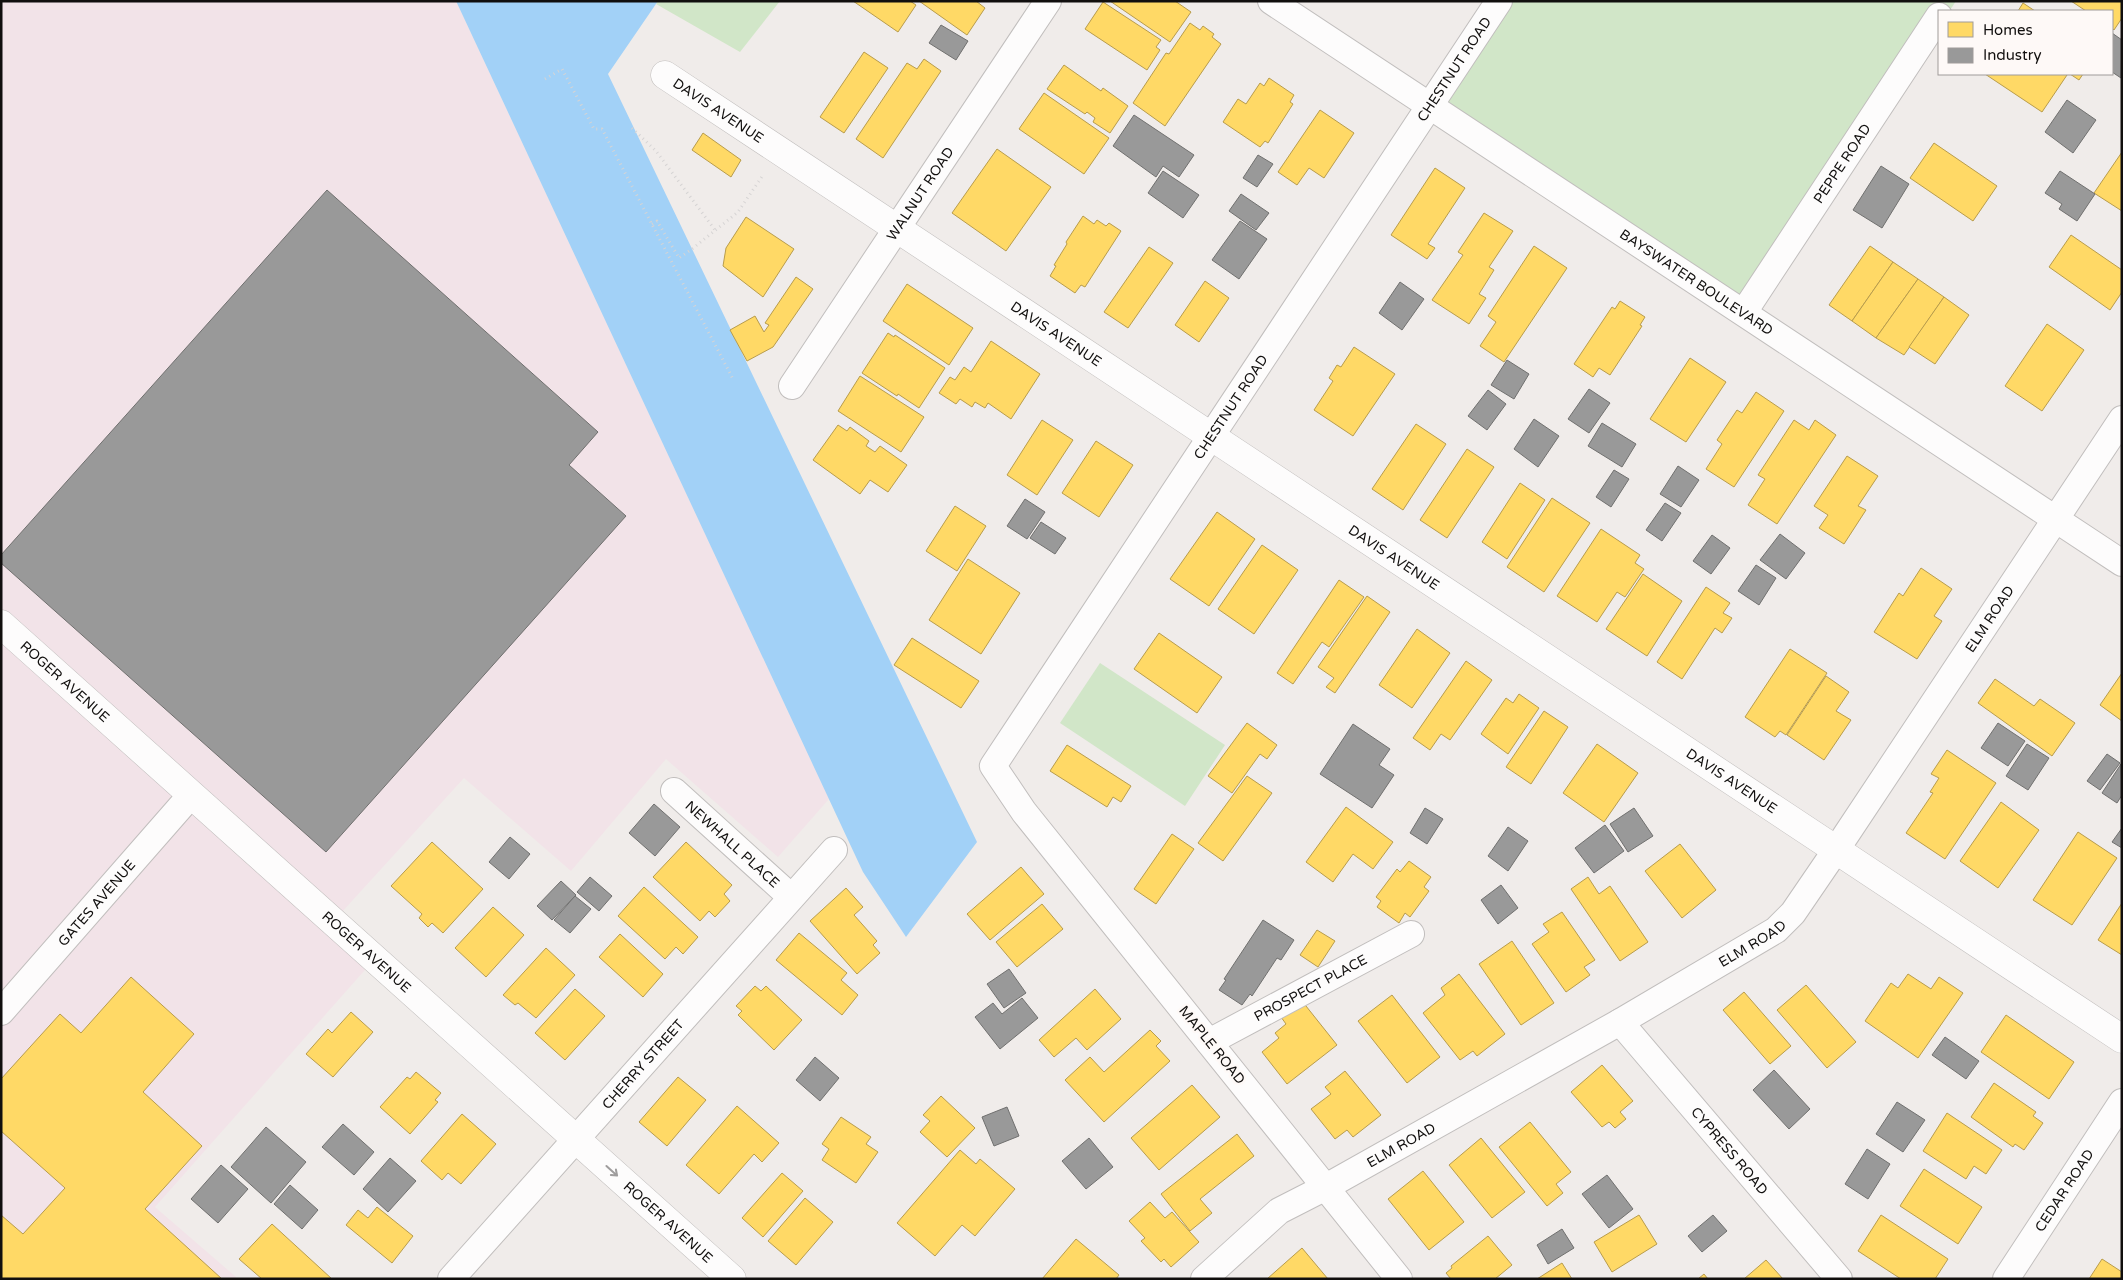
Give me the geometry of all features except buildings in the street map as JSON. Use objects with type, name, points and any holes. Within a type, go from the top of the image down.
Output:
[{"type":"street","name":"WALNUT ROAD","points":[[792,386],[1048,1]]},
{"type":"street","name":"BAYSWATER BOULEVARD","points":[[1271,1],[2122,563]]},
{"type":"street","name":"CHESTNUT ROAD","points":[[1024,812],[992,766],[1500,1]]},
{"type":"street","name":"PEPPE ROAD","points":[[1744,312],[1938,18]]},
{"type":"street","name":"DAVIS AVENUE","points":[[665,75],[2122,1040]]},
{"type":"street","name":"ELM ROAD","points":[[1204,1279],[1279,1211],[1326,1187],[1620,1022],[1776,930],[1793,913],[1836,850],[2122,419]]},
{"type":"street","name":"ROGER AVENUE","points":[[1,624],[732,1279]]},
{"type":"street","name":"NEWHALL PLACE","points":[[674,792],[791,897]]},
{"type":"street","name":"GATES AVENUE","points":[[1,1012],[191,795]]},
{"type":"street","name":"MAPLE ROAD","points":[[1024,812],[1399,1279]]},
{"type":"street","name":"CHERRY STREET","points":[[451,1279],[834,850]]},
{"type":"street","name":"PROSPECT PLACE","points":[[1209,1042],[1411,934]]},
{"type":"street","name":"CYPRESS ROAD","points":[[1620,1022],[1839,1279]]},
{"type":"street","name":"CEDAR ROAD","points":[[2006,1279],[2122,1102]]},
{"type":"path","points":[[545,79],[562,69],[594,129],[602,129],[732,380]]},
{"type":"path","points":[[632,128],[656,152],[715,230]]},
{"type":"path","points":[[652,224],[657,221],[679,258],[738,212],[780,151]]},
{"type":"shaded area","points":[[1,1],[456,1],[829,799],[778,857],[666,759],[571,871],[464,778],[331,924],[372,962],[155,1207],[236,1277],[235,1279],[1,1279]]},
{"type":"green space","points":[[658,1],[780,1],[740,52],[656,4]]},
{"type":"green space","points":[[1498,1],[1956,1],[1950,10],[1938,10],[1938,29],[1749,320],[1429,104]]},
{"type":"green space","points":[[1100,663],[1225,745],[1185,806],[1060,723]]},
{"type":"water","points":[[456,1],[658,1],[608,74],[977,842],[906,937],[863,872]]}]
